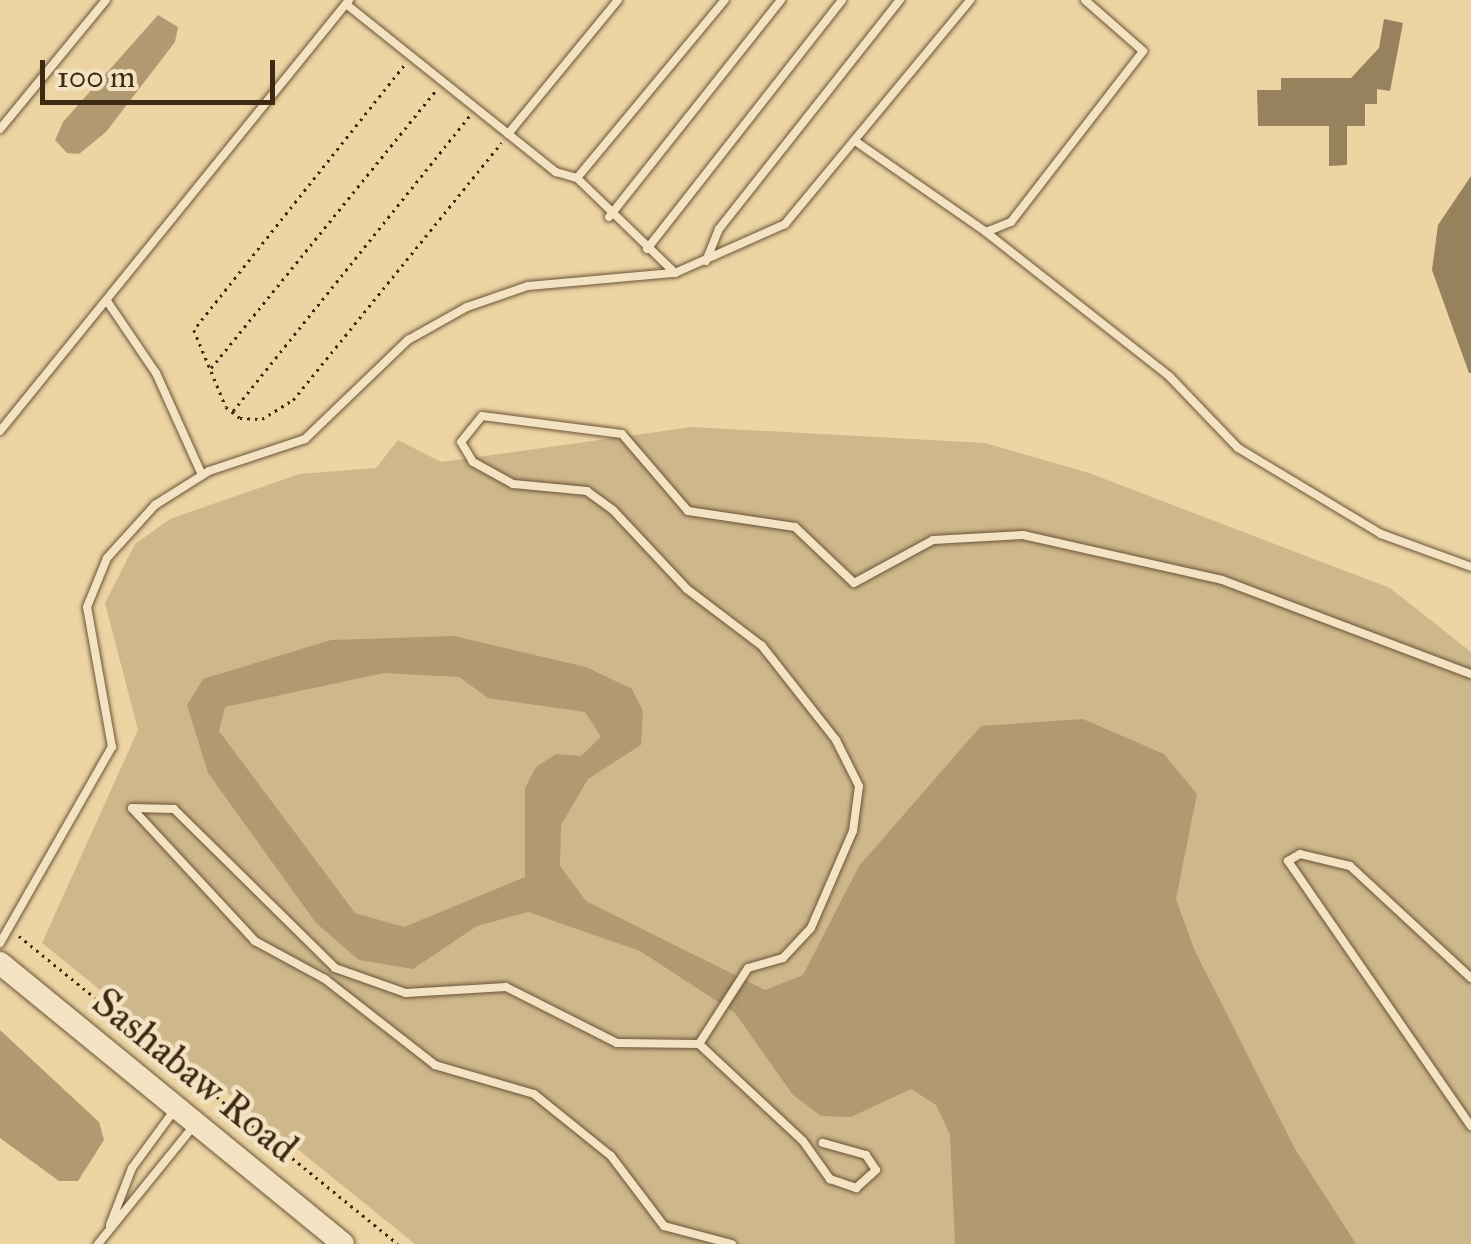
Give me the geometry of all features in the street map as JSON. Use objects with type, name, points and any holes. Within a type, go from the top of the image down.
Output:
[{"type":"main road","name":"Sashabaw Road","points":[[0,963],[343,1244]]},
{"type":"lane","points":[[0,129],[106,0]]},
{"type":"lane","points":[[508,134],[618,0]]},
{"type":"lane","points":[[577,178],[725,0]]},
{"type":"lane","points":[[608,217],[781,0]]},
{"type":"lane","points":[[647,249],[842,0]]},
{"type":"lane","points":[[706,261],[719,229],[900,0]]},
{"type":"lane","points":[[0,943],[112,747],[87,607],[108,558],[155,505],[202,475],[305,439],[408,340],[466,307],[528,286],[674,272],[785,224],[858,143],[970,0]]},
{"type":"lane","points":[[986,232],[1011,222],[1143,51],[1085,0]]},
{"type":"lane","points":[[0,430],[348,2],[508,134],[577,178],[608,217],[674,272]]},
{"type":"lane","points":[[0,107],[11,115]]},
{"type":"lane","points":[[858,143],[986,232],[1170,377],[1238,448],[1381,534],[1471,567]]},
{"type":"lane","points":[[107,301],[156,373],[202,475]]},
{"type":"lane","points":[[698,1044],[746,971],[783,958],[820,911],[861,806],[850,762],[762,646],[687,589],[613,510],[586,490],[513,484],[473,462],[461,442],[482,416],[622,434],[688,512],[795,527],[854,584],[942,537],[1023,535],[1222,580],[1471,674]]},
{"type":"lane","points":[[732,1244],[664,1226],[611,1156],[534,1094],[436,1065],[326,979],[255,941],[132,808],[174,809],[335,968],[406,992],[506,987],[617,1043],[698,1044],[803,1141],[830,1179],[856,1188],[876,1170],[866,1155],[823,1142]]},
{"type":"lane","points":[[1471,978],[1350,866],[1300,854],[1288,861],[1471,1126]]},
{"type":"lane","points":[[107,1233],[132,1168],[176,1109]]},
{"type":"lane","points":[[98,1244],[195,1124]]},
{"type":"path","points":[[411,57],[194,330],[232,412],[262,419],[293,400],[508,134]]},
{"type":"path","points":[[210,370],[442,82]]},
{"type":"path","points":[[232,412],[475,108]]},
{"type":"path","points":[[10,928],[398,1244]]},
{"type":"shaded area","points":[[158,15],[178,27],[175,42],[106,132],[79,154],[67,153],[55,140],[63,122]]},
{"type":"shaded area","points":[[692,427],[985,443],[1089,473],[1390,588],[1471,652],[1471,1244],[415,1244],[42,943],[138,730],[105,603],[135,544],[170,519],[299,474],[376,468],[398,440],[441,462]]},
{"type":"shaded area","points":[[454,636],[586,667],[632,689],[643,711],[641,745],[588,779],[561,825],[560,866],[586,901],[765,990],[803,975],[859,866],[981,726],[1083,719],[1164,754],[1197,794],[1176,899],[1194,949],[1295,1149],[1356,1244],[955,1244],[950,1135],[936,1105],[911,1089],[851,1117],[821,1116],[793,1095],[735,1013],[640,951],[528,912],[477,926],[413,969],[359,960],[316,923],[208,773],[187,705],[203,679],[331,640]],"holes":[[[384,673],[459,677],[488,698],[585,712],[601,737],[581,756],[556,754],[536,767],[525,788],[525,877],[404,927],[355,913],[219,731],[225,707]]]},
{"type":"shaded area","points":[[0,1030],[99,1122],[104,1140],[78,1181],[59,1181],[0,1138]]},
{"type":"building","points":[[1384,19],[1403,23],[1390,91],[1377,89],[1377,104],[1365,104],[1365,126],[1347,126],[1347,165],[1329,166],[1329,126],[1258,126],[1257,90],[1281,90],[1281,78],[1351,78],[1379,48]]},
{"type":"building","points":[[1471,176],[1469,373],[1432,270],[1438,225]]}]
